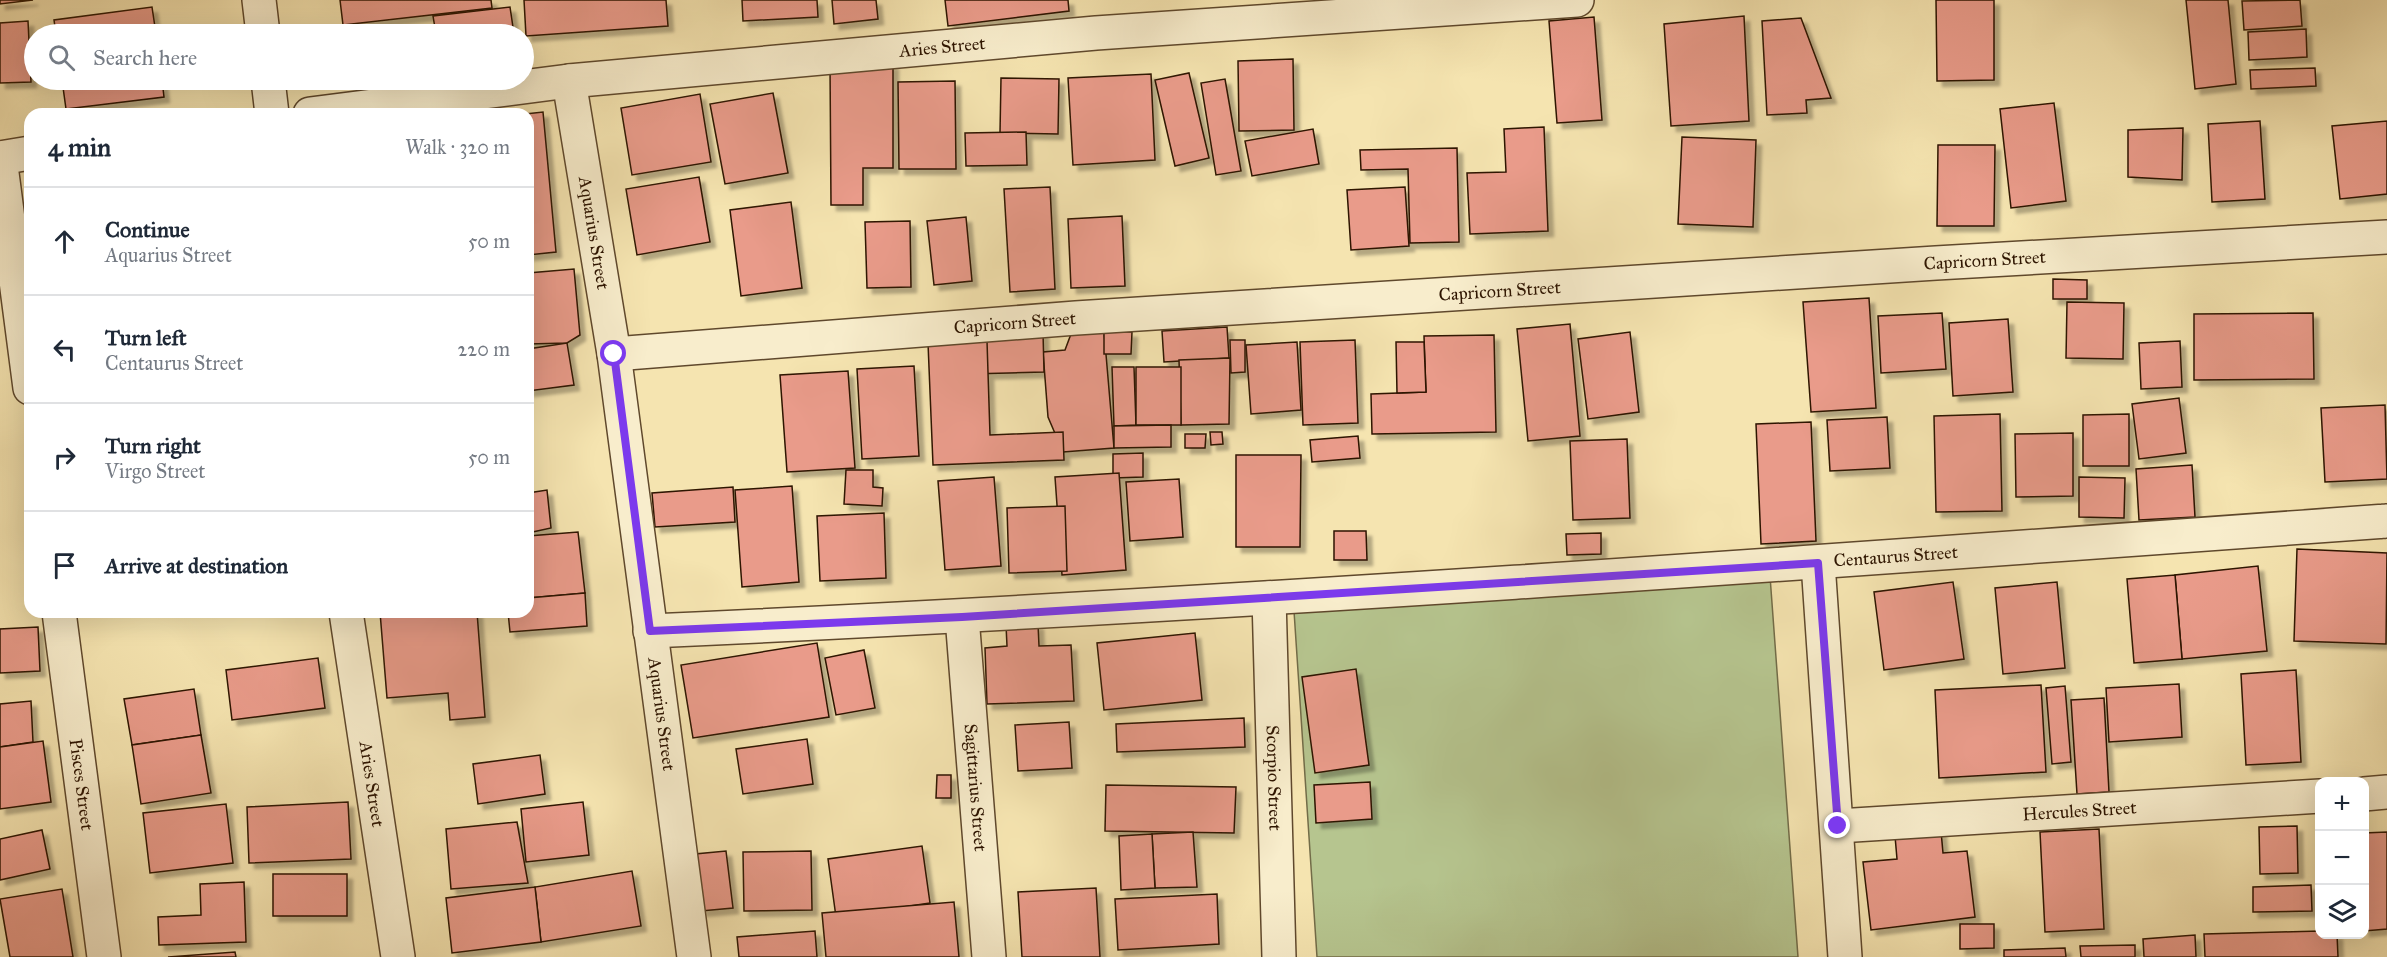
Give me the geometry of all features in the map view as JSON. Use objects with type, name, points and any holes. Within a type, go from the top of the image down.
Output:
[{"type":"street","points":[[259,0],[262,24]]},
{"type":"street","name":"Aries Street","points":[[534,85],[1096,33],[1576,0]]},
{"type":"street","name":"Aquarius Street","points":[[569,81],[614,354],[694,957]]},
{"type":"street","points":[[269,90],[271,108]]},
{"type":"street","name":"Aries Street","points":[[357,108],[498,90]]},
{"type":"street","points":[[24,154],[0,158],[24,342]]},
{"type":"street","name":"Capricorn Street","points":[[614,354],[1076,318],[1948,262],[2387,237]]},
{"type":"street","name":"Centaurus Street","points":[[650,631],[962,617],[1269,598],[1818,563],[2387,521]]},
{"type":"street","points":[[1818,563],[1838,826],[1845,957]]},
{"type":"street","name":"Scorpio Street","points":[[1269,598],[1279,957]]},
{"type":"street","name":"Sagittarius Street","points":[[962,617],[989,957]]},
{"type":"street","name":"Pisces Street","points":[[60,618],[104,957]]},
{"type":"street","name":"Aries Street","points":[[347,618],[398,957]]},
{"type":"street","points":[[2369,794],[2387,792]]},
{"type":"street","name":"Hercules Street","points":[[1838,826],[2315,796]]},
{"type":"green space","points":[[1770,576],[1798,957],[1317,957],[1294,611]]},
{"type":"building","points":[[0,0],[33,0],[0,4]]},
{"type":"building","points":[[340,0],[491,0],[492,8],[343,24]]},
{"type":"building","points":[[524,0],[666,0],[668,26],[534,35],[534,24],[525,24]]},
{"type":"building","points":[[742,0],[817,0],[818,17],[743,21]]},
{"type":"building","points":[[832,0],[876,0],[878,19],[834,24]]},
{"type":"building","points":[[945,0],[1068,0],[1069,11],[948,26]]},
{"type":"building","points":[[1936,0],[1994,0],[1994,80],[1937,81]]},
{"type":"building","points":[[2186,0],[2228,0],[2236,84],[2195,89]]},
{"type":"building","points":[[2300,0],[2302,26],[2244,30],[2242,1]]},
{"type":"building","points":[[152,7],[155,24],[55,24],[54,20]]},
{"type":"building","points":[[510,7],[513,24],[434,24],[433,16]]},
{"type":"building","points":[[1744,16],[1749,121],[1671,126],[1664,24]]},
{"type":"building","points":[[1594,17],[1602,120],[1557,123],[1549,21]]},
{"type":"building","points":[[1801,18],[1831,98],[1806,100],[1807,113],[1767,115],[1762,21]]},
{"type":"building","points":[[28,21],[28,24],[24,24],[24,82],[0,83],[0,23]]},
{"type":"building","points":[[2306,29],[2307,57],[2249,60],[2248,32]]},
{"type":"building","points":[[1293,59],[1294,130],[1239,131],[1238,61]]},
{"type":"building","points":[[893,64],[893,168],[863,168],[863,205],[831,205],[830,65]]},
{"type":"building","points":[[2315,68],[2316,86],[2251,89],[2250,70]]},
{"type":"building","points":[[1189,73],[1209,158],[1175,166],[1155,80]]},
{"type":"building","points":[[1151,74],[1155,160],[1073,165],[1068,78]]},
{"type":"building","points":[[1001,78],[1059,79],[1058,134],[1000,133]]},
{"type":"building","points":[[1225,79],[1241,171],[1216,175],[1201,83]]},
{"type":"building","points":[[955,81],[956,169],[899,169],[898,82]]},
{"type":"building","points":[[63,90],[163,90],[164,97],[66,108]]},
{"type":"building","points":[[773,93],[788,173],[725,184],[710,104]]},
{"type":"building","points":[[700,94],[711,162],[632,175],[621,108]]},
{"type":"building","points":[[2054,103],[2066,201],[2011,208],[2000,109]]},
{"type":"building","points":[[543,112],[556,252],[534,254],[534,113]]},
{"type":"building","points":[[2260,121],[2265,199],[2212,202],[2208,124]]},
{"type":"building","points":[[2387,121],[2387,194],[2340,199],[2332,126]]},
{"type":"building","points":[[1544,127],[1548,231],[1470,234],[1467,173],[1506,172],[1504,129]]},
{"type":"building","points":[[2183,128],[2182,180],[2128,177],[2128,130]]},
{"type":"building","points":[[1313,129],[1319,164],[1252,176],[1245,141]]},
{"type":"building","points":[[1026,132],[1027,165],[966,166],[965,133]]},
{"type":"building","points":[[1682,137],[1756,140],[1753,227],[1678,224]]},
{"type":"building","points":[[1938,145],[1995,145],[1994,226],[1937,226]]},
{"type":"building","points":[[1457,148],[1459,242],[1410,243],[1408,169],[1361,170],[1360,150]]},
{"type":"building","points":[[699,177],[710,242],[637,255],[626,189]]},
{"type":"building","points":[[1050,187],[1055,289],[1010,292],[1004,189]]},
{"type":"building","points":[[1405,187],[1409,246],[1351,250],[1347,190]]},
{"type":"building","points":[[791,202],[802,288],[741,296],[730,210]]},
{"type":"building","points":[[1122,216],[1125,286],[1071,288],[1068,219]]},
{"type":"building","points":[[966,217],[972,281],[934,285],[927,221]]},
{"type":"building","points":[[910,221],[911,287],[867,288],[865,222]]},
{"type":"building","points":[[574,269],[580,335],[567,343],[534,344],[534,272]]},
{"type":"building","points":[[2053,279],[2087,280],[2087,299],[2053,299]]},
{"type":"building","points":[[1869,298],[1876,408],[1811,412],[1803,302]]},
{"type":"building","points":[[2067,302],[2124,303],[2123,359],[2066,358]]},
{"type":"building","points":[[1942,313],[1946,369],[1881,373],[1878,316]]},
{"type":"building","points":[[2313,313],[2314,379],[2194,380],[2194,314]]},
{"type":"building","points":[[2008,319],[2013,392],[1953,396],[1949,323]]},
{"type":"building","points":[[1570,324],[1580,436],[1528,441],[1517,329]]},
{"type":"building","points":[[1227,327],[1229,358],[1164,362],[1162,331]]},
{"type":"building","points":[[1104,331],[1114,448],[1063,452],[1048,417],[1043,352],[1065,350],[1071,334]]},
{"type":"building","points":[[1104,331],[1132,332],[1131,354],[1104,354]]},
{"type":"building","points":[[1043,332],[1044,372],[968,374],[967,333]]},
{"type":"building","points":[[1630,332],[1639,412],[1588,419],[1578,339]]},
{"type":"building","points":[[1494,335],[1496,432],[1372,434],[1371,394],[1426,392],[1424,336]]},
{"type":"building","points":[[1230,340],[1245,340],[1245,372],[1231,373]]},
{"type":"building","points":[[1355,340],[1358,423],[1303,425],[1300,342]]},
{"type":"building","points":[[987,341],[990,435],[1063,432],[1064,460],[933,465],[928,343]]},
{"type":"building","points":[[2180,341],[2182,387],[2141,389],[2139,343]]},
{"type":"building","points":[[1297,342],[1301,410],[1251,414],[1246,345]]},
{"type":"building","points":[[1396,342],[1424,342],[1426,392],[1397,393]]},
{"type":"building","points":[[567,343],[574,385],[534,390],[534,348]]},
{"type":"building","points":[[1230,358],[1229,424],[1181,425],[1179,360]]},
{"type":"building","points":[[914,366],[919,456],[862,459],[857,369]]},
{"type":"building","points":[[1112,367],[1134,367],[1136,425],[1114,426]]},
{"type":"building","points":[[1136,367],[1181,367],[1181,425],[1136,425]]},
{"type":"building","points":[[848,371],[855,468],[787,472],[780,375]]},
{"type":"building","points":[[2179,398],[2186,453],[2139,459],[2132,404]]},
{"type":"building","points":[[2385,405],[2387,479],[2325,482],[2321,408]]},
{"type":"building","points":[[2000,414],[2002,511],[1936,512],[1934,416]]},
{"type":"building","points":[[2129,414],[2129,466],[2083,466],[2083,415]]},
{"type":"building","points":[[1887,417],[1890,468],[1830,471],[1827,420]]},
{"type":"building","points":[[1811,422],[1816,541],[1761,544],[1756,424]]},
{"type":"building","points":[[1171,425],[1171,447],[1114,448],[1114,426]]},
{"type":"building","points":[[1210,432],[1222,432],[1223,444],[1211,445]]},
{"type":"building","points":[[2073,433],[2073,496],[2016,497],[2015,434]]},
{"type":"building","points":[[1185,434],[1206,434],[1205,448],[1185,448]]},
{"type":"building","points":[[1358,436],[1360,458],[1312,462],[1310,440]]},
{"type":"building","points":[[1627,439],[1630,518],[1573,520],[1570,441]]},
{"type":"building","points":[[1143,453],[1143,477],[1113,478],[1113,454]]},
{"type":"building","points":[[1236,455],[1301,455],[1300,547],[1236,547]]},
{"type":"building","points":[[2192,465],[2195,517],[2139,520],[2136,469]]},
{"type":"building","points":[[846,470],[873,470],[873,487],[883,488],[882,506],[844,504]]},
{"type":"building","points":[[1119,473],[1126,570],[1062,575],[1055,477]]},
{"type":"building","points":[[994,477],[1001,566],[945,570],[938,481]]},
{"type":"building","points":[[2079,477],[2125,478],[2124,518],[2079,517]]},
{"type":"building","points":[[1179,479],[1183,537],[1130,541],[1126,482]]},
{"type":"building","points":[[792,486],[799,582],[742,587],[735,490]]},
{"type":"building","points":[[733,487],[735,522],[655,527],[652,493]]},
{"type":"building","points":[[547,490],[551,528],[534,532],[534,492]]},
{"type":"building","points":[[1065,506],[1067,571],[1009,573],[1007,508]]},
{"type":"building","points":[[884,513],[886,578],[820,581],[817,516]]},
{"type":"building","points":[[1334,531],[1366,531],[1367,560],[1334,560]]},
{"type":"building","points":[[578,532],[585,593],[534,597],[534,536]]},
{"type":"building","points":[[1601,533],[1601,554],[1567,555],[1566,534]]},
{"type":"building","points":[[2297,549],[2387,553],[2386,644],[2294,641]]},
{"type":"building","points":[[2258,566],[2267,651],[2182,659],[2175,575]]},
{"type":"building","points":[[2175,575],[2182,659],[2134,663],[2127,579]]},
{"type":"building","points":[[1953,582],[1964,659],[1884,670],[1874,592]]},
{"type":"building","points":[[2057,582],[2065,668],[2003,674],[1995,588]]},
{"type":"building","points":[[585,593],[587,626],[510,632],[509,618],[534,618],[534,597]]},
{"type":"building","points":[[380,618],[477,618],[485,717],[450,720],[448,693],[387,698]]},
{"type":"building","points":[[1038,624],[1039,646],[1071,645],[1074,701],[987,704],[985,648],[1007,646],[1006,625]]},
{"type":"building","points":[[38,627],[40,671],[0,673],[0,629]]},
{"type":"building","points":[[1195,633],[1202,700],[1104,710],[1097,643]]},
{"type":"building","points":[[817,643],[829,717],[693,738],[681,665]]},
{"type":"building","points":[[864,650],[875,708],[836,715],[825,658]]},
{"type":"building","points":[[318,658],[325,708],[232,720],[226,670]]},
{"type":"building","points":[[1356,669],[1369,765],[1315,773],[1302,677]]},
{"type":"building","points":[[2296,670],[2301,762],[2246,765],[2241,674]]},
{"type":"building","points":[[2179,684],[2182,737],[2109,742],[2106,688]]},
{"type":"building","points":[[2041,685],[2046,772],[1939,778],[1935,690]]},
{"type":"building","points":[[2065,686],[2071,762],[2052,764],[2046,688]]},
{"type":"building","points":[[194,689],[201,735],[132,745],[124,699]]},
{"type":"building","points":[[2104,698],[2109,792],[2077,794],[2071,700]]},
{"type":"building","points":[[31,701],[33,742],[0,747],[0,704]]},
{"type":"building","points":[[1244,718],[1245,747],[1117,752],[1116,724]]},
{"type":"building","points":[[1069,722],[1072,768],[1018,771],[1015,725]]},
{"type":"building","points":[[201,735],[211,793],[141,804],[132,745]]},
{"type":"building","points":[[807,739],[813,784],[743,794],[736,749]]},
{"type":"building","points":[[43,741],[51,802],[0,809],[0,747]]},
{"type":"building","points":[[540,755],[545,794],[478,804],[473,764]]},
{"type":"building","points":[[937,775],[951,775],[951,798],[936,798]]},
{"type":"building","points":[[1370,782],[1372,819],[1316,823],[1314,785]]},
{"type":"building","points":[[1106,785],[1236,787],[1234,833],[1105,831]]},
{"type":"building","points":[[348,802],[351,859],[249,863],[247,807]]},
{"type":"building","points":[[583,802],[589,855],[526,862],[521,809]]},
{"type":"building","points":[[226,804],[233,863],[150,873],[143,813]]},
{"type":"building","points":[[517,822],[528,883],[451,889],[446,829]]},
{"type":"building","points":[[2297,826],[2298,873],[2260,874],[2259,827]]},
{"type":"building","points":[[2099,829],[2104,929],[2045,932],[2040,832]]},
{"type":"building","points":[[42,830],[50,869],[0,880],[0,839]]},
{"type":"building","points":[[1941,831],[1943,853],[1967,851],[1975,917],[1871,930],[1863,862],[1897,859],[1895,836]]},
{"type":"building","points":[[1193,832],[1197,887],[1155,888],[1152,834]]},
{"type":"building","points":[[2387,832],[2387,929],[2369,931],[2369,833]]},
{"type":"building","points":[[1152,834],[1155,888],[1121,890],[1119,836]]},
{"type":"building","points":[[922,846],[930,903],[836,917],[828,859]]},
{"type":"building","points":[[726,851],[733,908],[701,911],[695,854]]},
{"type":"building","points":[[811,851],[812,910],[744,911],[743,852]]},
{"type":"building","points":[[632,871],[641,926],[541,942],[535,887]]},
{"type":"building","points":[[273,874],[347,874],[347,916],[273,916]]},
{"type":"building","points":[[244,882],[246,942],[159,945],[158,917],[201,915],[200,884]]},
{"type":"building","points":[[2311,885],[2312,911],[2253,912],[2253,887]]},
{"type":"building","points":[[535,887],[541,942],[452,953],[446,898]]},
{"type":"building","points":[[1096,888],[1100,957],[1022,957],[1018,892]]},
{"type":"building","points":[[62,889],[73,957],[10,957],[0,899]]},
{"type":"building","points":[[1217,894],[1219,944],[1118,950],[1115,899]]},
{"type":"building","points":[[954,902],[959,957],[826,957],[822,913]]},
{"type":"building","points":[[1960,924],[1994,924],[1994,948],[1960,949]]},
{"type":"building","points":[[815,931],[817,957],[739,957],[737,937]]},
{"type":"building","points":[[2315,931],[2315,939],[2337,939],[2338,957],[2205,957],[2204,934]]},
{"type":"building","points":[[2195,935],[2196,957],[2144,957],[2143,939]]},
{"type":"building","points":[[2135,945],[2135,957],[2081,957],[2080,946]]},
{"type":"building","points":[[2065,948],[2066,957],[2004,957],[2004,950]]},
{"type":"building","points":[[235,952],[236,957],[168,957]]},
{"type":"route","points":[[614,354],[650,631],[962,617],[1818,563],[1838,826]]}]
